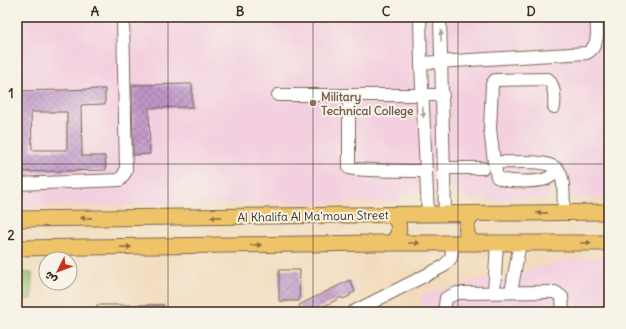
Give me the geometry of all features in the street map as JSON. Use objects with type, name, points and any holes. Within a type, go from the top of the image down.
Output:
[{"type":"main road","name":"Al Khalifa Al Ma'moun Street","points":[[17,219],[609,212]]},
{"type":"main road","points":[[473,243],[468,237],[466,230],[469,219],[475,214]]},
{"type":"main road","points":[[390,243],[398,235],[399,228],[397,220],[391,215]]},
{"type":"main road","points":[[17,248],[390,243],[609,243]]},
{"type":"lane","points":[[17,184],[120,180],[123,178],[126,172],[123,17]]},
{"type":"lane","points":[[420,17],[422,96],[428,214]]},
{"type":"lane","points":[[440,17],[445,214]]},
{"type":"lane","points":[[421,63],[442,63],[587,53],[592,50],[596,43],[596,17]]},
{"type":"lane","points":[[554,107],[555,99],[553,88],[548,79],[495,80],[492,84],[490,129],[497,177],[504,181],[540,181],[548,179],[558,169]]},
{"type":"lane","points":[[278,95],[443,95]]},
{"type":"lane","points":[[349,96],[349,168],[368,171],[376,169],[426,171]]},
{"type":"lane","points":[[494,162],[547,163],[558,169],[562,176],[564,212]]},
{"type":"lane","points":[[445,168],[483,168]]},
{"type":"lane","points":[[352,312],[444,266],[453,254],[453,243]]},
{"type":"lane","points":[[494,292],[497,243]]},
{"type":"lane","points":[[511,292],[520,243]]},
{"type":"lane","points":[[444,312],[443,304],[450,294],[555,292],[562,297],[563,312]]},
{"type":"shaded area","name":"Military Technical College","points":[[17,17],[609,17],[609,199],[573,199],[568,189],[552,189],[548,199],[467,200],[456,192],[411,192],[397,202],[17,207]]},
{"type":"shaded area","points":[[609,257],[609,312],[421,312],[421,294],[485,278],[513,280],[525,270],[581,258]]},
{"type":"green space","points":[[17,272],[32,273],[32,299],[17,299]]},
{"type":"building","points":[[192,84],[192,107],[149,108],[150,154],[133,155],[132,85]]},
{"type":"building","points":[[105,89],[105,104],[81,105],[82,156],[105,156],[106,170],[17,172],[17,91]],"holes":[[[31,112],[67,112],[67,150],[32,150]]]},
{"type":"building","points":[[279,270],[300,270],[299,301],[279,301]]},
{"type":"building","points":[[350,280],[355,292],[350,294],[350,296],[343,299],[342,297],[312,312],[302,312],[299,305]]},
{"type":"building","points":[[97,305],[164,305],[164,312],[97,312]]},
{"type":"place","name":"Military Technical College","points":[[313,103]]}]
